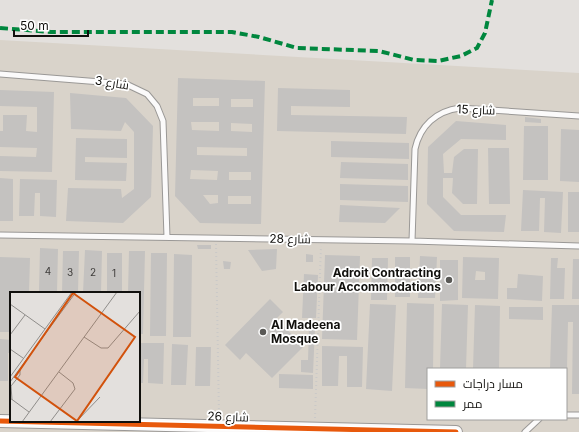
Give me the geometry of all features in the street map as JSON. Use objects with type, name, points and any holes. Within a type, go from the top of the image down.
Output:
[{"type":"street","name":"شارع 26","points":[[0,421],[10,421]]},
{"type":"street","name":"شارع 26","points":[[36,422],[456,432]]},
{"type":"lane","name":"شارع 3","points":[[0,74],[114,81],[134,86],[147,94],[157,106],[163,121],[167,237]]},
{"type":"lane","name":"شارع 15","points":[[412,241],[415,150],[419,135],[432,118],[445,111],[460,108],[579,116]]},
{"type":"lane","name":"شارع 28","points":[[0,235],[412,241],[579,246]]},
{"type":"lane","points":[[567,415],[579,415]]},
{"type":"lane","points":[[525,432],[537,420]]},
{"type":"path","points":[[216,238],[219,427]]},
{"type":"path","points":[[315,429],[321,240]]},
{"type":"shaded area","points":[[0,40],[579,73],[579,432],[0,432]]},
{"type":"building","points":[[178,78],[265,81],[261,224],[200,223],[175,196]],"holes":[[[193,98],[219,98],[219,106],[193,106]],[[231,99],[253,99],[253,107],[231,107]],[[191,122],[219,122],[219,131],[192,130]],[[231,123],[252,124],[252,132],[231,131]],[[197,147],[247,148],[247,156],[197,155]],[[191,170],[218,171],[217,180],[190,179]],[[229,172],[251,172],[251,180],[229,180]],[[203,195],[218,195],[218,203],[210,204]],[[228,196],[251,196],[251,204],[228,204]]]},
{"type":"building","points":[[278,88],[350,90],[350,107],[291,106],[291,115],[407,117],[406,134],[277,131]]},
{"type":"building","points":[[0,90],[54,92],[52,172],[0,171],[0,156],[36,157],[37,148],[0,147],[0,131],[3,131],[3,115],[27,115],[26,131],[37,132],[37,107],[0,106]]},
{"type":"building","points":[[70,93],[126,98],[153,126],[151,197],[123,223],[66,221],[68,188],[121,189],[122,198],[134,189],[134,132],[125,122],[121,131],[71,129]]},
{"type":"building","points":[[525,117],[541,119],[541,123],[525,122]]},
{"type":"building","points":[[456,121],[506,125],[506,140],[461,139],[443,154],[444,173],[452,173],[454,157],[464,149],[478,149],[477,204],[463,204],[452,193],[453,178],[443,178],[443,197],[461,215],[506,215],[504,232],[454,231],[427,204],[428,147]]},
{"type":"building","points":[[524,126],[548,126],[548,180],[523,180]]},
{"type":"building","points":[[561,129],[579,130],[579,182],[560,181]]},
{"type":"building","points":[[76,138],[127,139],[127,158],[85,157],[85,162],[127,163],[126,181],[75,180]]},
{"type":"building","points":[[331,141],[409,143],[409,159],[331,157]]},
{"type":"building","points":[[488,148],[509,148],[510,204],[489,204]]},
{"type":"building","points":[[341,162],[408,164],[408,180],[340,178]]},
{"type":"building","points":[[0,178],[13,179],[13,221],[0,221]]},
{"type":"building","points":[[20,179],[57,180],[56,217],[40,216],[40,193],[35,193],[34,216],[19,216]]},
{"type":"building","points":[[340,184],[408,186],[408,202],[340,200]]},
{"type":"building","points":[[523,190],[563,192],[561,233],[544,232],[545,198],[540,198],[539,231],[521,231]]},
{"type":"building","points":[[568,192],[579,192],[579,232],[568,232]]},
{"type":"building","points":[[340,205],[400,208],[385,223],[339,222]]},
{"type":"building","points":[[197,245],[211,245],[211,249],[198,249]]},
{"type":"building","points":[[40,248],[58,249],[57,292],[39,292]]},
{"type":"building","points":[[277,249],[276,269],[262,271],[248,250]]},
{"type":"building","points":[[85,250],[102,251],[101,292],[83,292]]},
{"type":"building","points":[[63,251],[79,251],[78,292],[62,292]]},
{"type":"building","points":[[129,251],[145,251],[143,334],[140,334],[140,292],[128,292]]},
{"type":"building","points":[[107,253],[122,253],[122,292],[107,292]]},
{"type":"building","points":[[151,253],[167,253],[166,336],[150,336]]},
{"type":"building","points":[[174,254],[192,255],[191,337],[173,337]]},
{"type":"building","points":[[306,254],[313,255],[313,262],[306,262]]},
{"type":"building","points":[[325,255],[360,256],[357,340],[322,339]]},
{"type":"building","points":[[420,256],[437,257],[435,298],[418,298]]},
{"type":"building","points":[[0,257],[30,258],[29,292],[10,292],[10,332],[0,332]]},
{"type":"building","points":[[395,257],[410,257],[410,297],[395,297]]},
{"type":"building","points":[[463,257],[499,258],[498,299],[462,298]],"holes":[[[476,271],[485,272],[485,280],[475,280]]]},
{"type":"building","points":[[372,258],[388,258],[387,300],[371,300]]},
{"type":"building","points":[[551,258],[558,258],[557,268],[565,268],[564,299],[550,299]]},
{"type":"building","points":[[573,259],[579,259],[579,299],[572,299]]},
{"type":"building","name":"Adroit Contracting Labour Accommodations","points":[[440,260],[458,260],[458,300],[440,301]]},
{"type":"building","points":[[223,261],[231,262],[230,269],[224,269]]},
{"type":"building","points":[[304,274],[318,275],[316,318],[302,318]]},
{"type":"building","points":[[518,274],[543,276],[542,301],[507,299],[507,288],[517,288]]},
{"type":"building","name":"Al Madeena Mosque","points":[[270,299],[283,312],[276,319],[304,346],[272,378],[246,353],[240,360],[225,345]]},
{"type":"building","points":[[407,303],[434,304],[433,368],[427,368],[427,389],[405,388]]},
{"type":"building","points":[[370,304],[396,305],[392,391],[366,389]]},
{"type":"building","points":[[442,304],[468,305],[466,368],[440,368]]},
{"type":"building","points":[[475,305],[500,306],[499,368],[473,368]]},
{"type":"building","points":[[552,305],[579,305],[579,394],[572,394],[573,322],[568,322],[567,369],[550,368]]},
{"type":"building","points":[[509,307],[543,307],[543,320],[509,319]]},
{"type":"building","points":[[309,328],[315,328],[313,373],[301,372],[301,360],[308,360]]},
{"type":"building","points":[[0,339],[10,340],[10,353],[8,353],[8,381],[0,381]]},
{"type":"building","points":[[140,343],[164,343],[163,384],[148,383],[148,359],[144,359],[143,383],[140,383]]},
{"type":"building","points":[[172,344],[188,345],[186,385],[171,385]]},
{"type":"building","points":[[322,346],[363,347],[362,387],[347,387],[347,356],[339,356],[338,386],[322,386]]},
{"type":"building","points":[[196,347],[211,347],[210,386],[195,386]]},
{"type":"building","points":[[279,374],[313,375],[313,389],[279,388]]},
{"type":"marked path","points":[[0,28],[51,32],[232,32],[259,37],[297,48],[379,51],[414,60],[438,61],[461,56],[477,48],[485,33],[492,0]]},
{"type":"cycle path","points":[[0,421],[10,421]]},
{"type":"cycle path","points":[[41,422],[456,432]]},
{"type":"place","name":"Adroit Contracting Labour Accommodations","points":[[449,280]]},
{"type":"place","name":"Al Madeena Mosque","points":[[263,332]]}]
